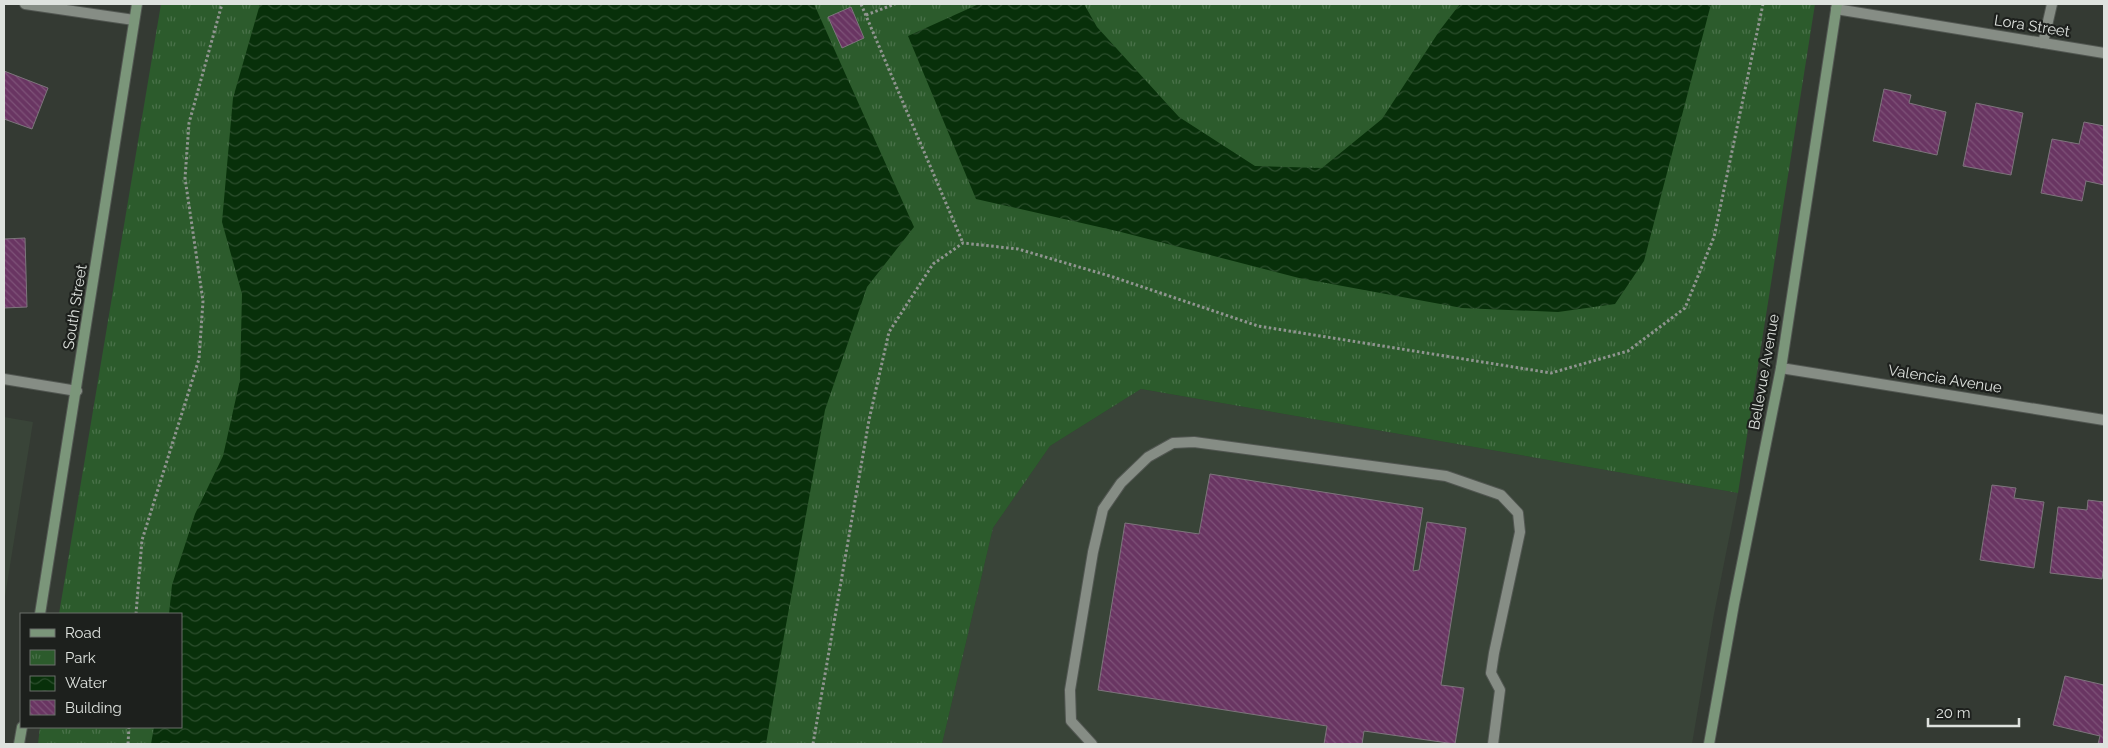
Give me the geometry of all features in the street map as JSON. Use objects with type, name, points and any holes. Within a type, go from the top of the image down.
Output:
[{"type":"street","points":[[25,4],[134,20]]},
{"type":"street","name":"South Street","points":[[40,613],[77,391],[137,4]]},
{"type":"street","points":[[2043,43],[2052,4]]},
{"type":"street","name":"Lora Street","points":[[1837,6],[2104,53]]},
{"type":"street","name":"Bellevue Avenue","points":[[1709,744],[1734,604],[1781,368],[1837,6]]},
{"type":"street","name":"Valencia Avenue","points":[[1781,368],[2104,420]]},
{"type":"street","points":[[4,379],[77,391]]},
{"type":"street","points":[[1092,744],[1071,721],[1070,690],[1093,552],[1103,509],[1120,483],[1148,456],[1173,443],[1194,442],[1446,476],[1501,495],[1511,504],[1518,513],[1520,532],[1491,673],[1500,690],[1493,744]]},
{"type":"street","points":[[19,744],[22,728]]},
{"type":"path","points":[[136,613],[142,540],[199,359],[202,301],[185,178],[189,123],[222,4]]},
{"type":"path","points":[[861,4],[964,243]]},
{"type":"path","points":[[866,15],[895,4]]},
{"type":"path","points":[[813,744],[869,420],[889,332],[934,264],[964,243],[1018,249],[1113,277],[1258,326],[1551,373],[1628,351],[1685,308],[1714,237],[1763,4]]},
{"type":"path","points":[[128,744],[129,728]]},
{"type":"shaded area","points":[[1141,389],[1738,493],[1714,614],[1692,744],[942,744],[993,528],[1050,446]]},
{"type":"shaded area","points":[[4,417],[33,422],[4,603]]},
{"type":"green space","points":[[161,4],[1815,4],[1738,493],[1141,389],[1050,446],[993,528],[942,744],[38,744],[40,728],[182,728],[182,613],[59,613]]},
{"type":"water","points":[[260,4],[814,4],[914,227],[867,287],[825,410],[766,744],[151,744],[154,728],[182,728],[182,613],[169,613],[172,585],[195,514],[223,456],[240,380],[242,294],[222,222],[233,98]]},
{"type":"water","points":[[979,4],[1084,4],[1097,27],[1179,117],[1255,166],[1322,168],[1382,119],[1440,30],[1460,4],[1711,4],[1644,261],[1615,304],[1558,312],[1462,308],[1299,278],[1121,232],[976,199],[908,36]]},
{"type":"building","points":[[851,7],[864,38],[842,48],[828,17]]},
{"type":"building","points":[[4,71],[48,88],[32,129],[4,119]]},
{"type":"building","points":[[1884,89],[1911,95],[1909,103],[1946,112],[1937,155],[1873,141]]},
{"type":"building","points":[[1976,103],[2023,113],[2011,175],[1963,166]]},
{"type":"building","points":[[2084,122],[2104,126],[2104,185],[2086,181],[2082,201],[2041,193],[2052,139],[2079,144]]},
{"type":"building","points":[[25,238],[27,307],[4,308],[4,239]]},
{"type":"building","points":[[1210,474],[1423,508],[1413,571],[1419,570],[1427,522],[1466,528],[1441,685],[1464,688],[1455,744],[1364,731],[1362,744],[1324,744],[1327,726],[1098,690],[1125,523],[1199,534]]},
{"type":"building","points":[[1992,485],[2016,488],[2014,498],[2044,502],[2034,568],[1980,560]]},
{"type":"building","points":[[2088,500],[2104,502],[2104,564],[2102,579],[2050,573],[2058,507],[2087,510]]},
{"type":"building","points":[[2065,676],[2104,685],[2104,744],[2098,744],[2100,736],[2053,725]]}]
